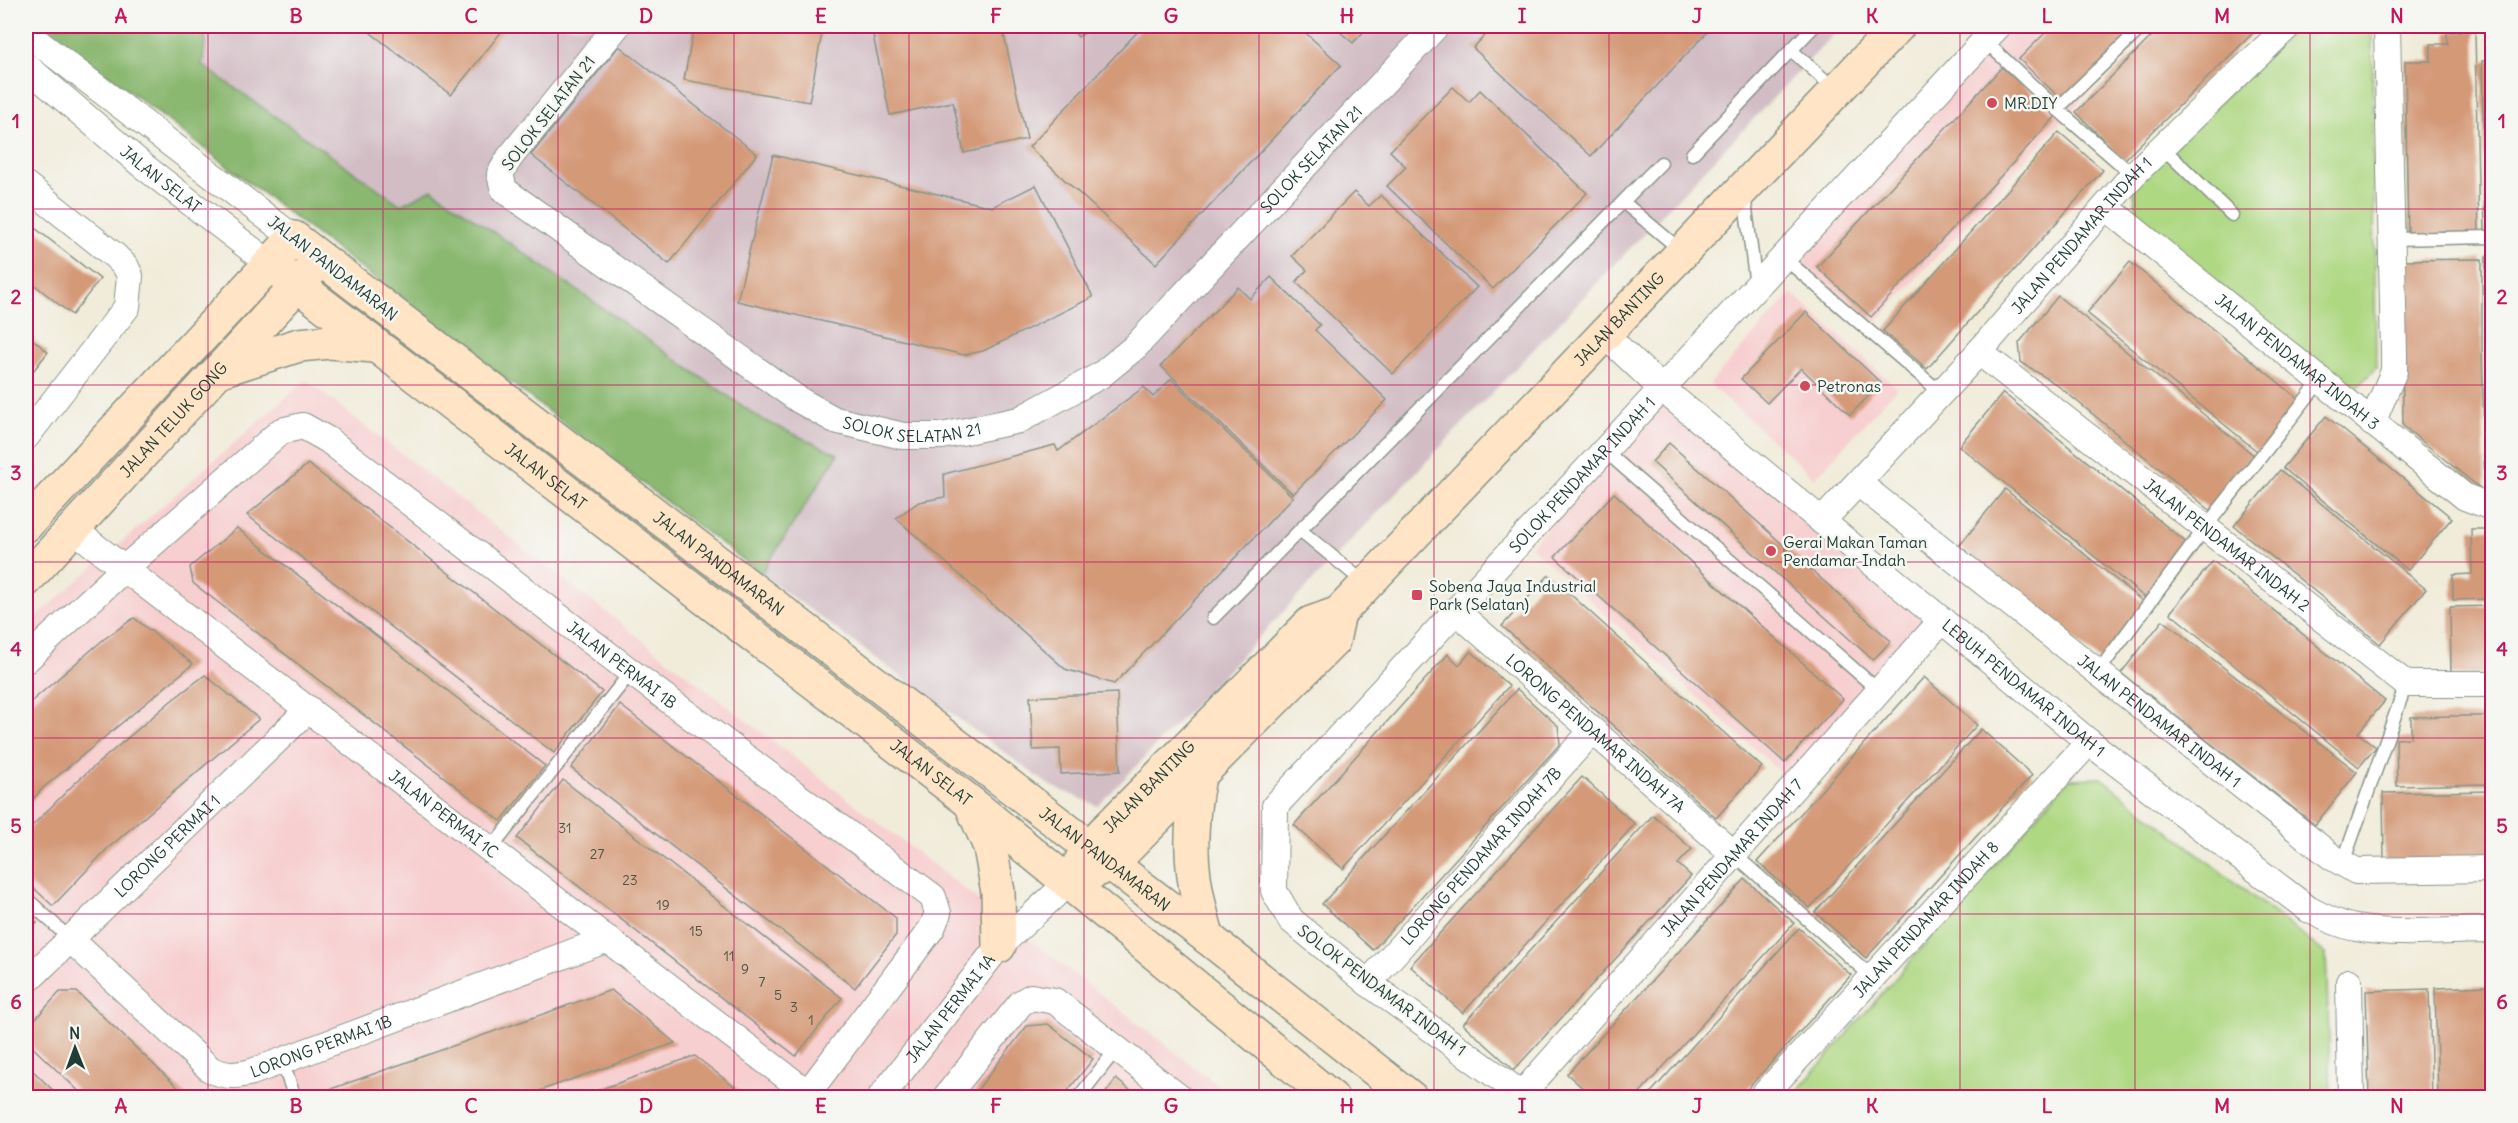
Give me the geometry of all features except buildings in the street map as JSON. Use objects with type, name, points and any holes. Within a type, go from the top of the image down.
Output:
[{"type":"main road","name":"JALAN BANTING","points":[[1100,856],[1311,623],[1339,613],[1898,26]]},
{"type":"main road","name":"JALAN PANDAMARAN","points":[[294,238],[1208,938],[1411,1098]]},
{"type":"main road","points":[[26,525],[294,238]]},
{"type":"main road","name":"JALAN TELUK GONG","points":[[26,580],[321,259]]},
{"type":"main road","name":"JALAN SELAT","points":[[270,264],[971,802],[1070,881]]},
{"type":"main road","points":[[219,371],[299,345],[330,342],[374,346]]},
{"type":"main road","name":"JALAN BANTING","points":[[1070,881],[1199,776],[1333,641],[1339,613]]},
{"type":"main road","points":[[1199,776],[1191,813],[1190,851],[1195,895],[1208,938]]},
{"type":"main road","points":[[971,802],[990,847],[998,892],[999,946]]},
{"type":"main road","points":[[1070,881],[1318,1093]]},
{"type":"street","name":"SOLOK SELATAN 21","points":[[617,26],[510,157],[500,174],[504,190],[799,400],[835,420],[903,436],[942,436],[1019,420],[1101,375],[1135,347],[1436,26]]},
{"type":"street","name":"JALAN PENDAMAR INDAH 1","points":[[1822,521],[1978,352],[2133,175],[2288,26]]},
{"type":"street","points":[[2372,423],[2394,371],[2387,26]]},
{"type":"street","name":"JALAN PANDAMARAN","points":[[26,33],[294,238]]},
{"type":"street","name":"SOLOK PENDAMAR INDAH 1","points":[[1525,1096],[1368,983],[1291,920],[1274,891],[1275,806],[1991,33]]},
{"type":"street","name":"JALAN SELAT","points":[[26,66],[141,165],[270,264]]},
{"type":"street","points":[[26,185],[115,256],[126,267],[130,276],[127,307],[28,430]]},
{"type":"street","name":"JALAN PENDAMAR INDAH 3","points":[[2106,207],[2465,497],[2493,507]]},
{"type":"street","name":"LEBUH PENDAMAR INDAH 1","points":[[1604,334],[1661,388],[2089,742],[2308,909],[2332,921],[2355,928],[2378,931],[2493,930]]},
{"type":"street","name":"JALAN PENDAMAR INDAH 2","points":[[1978,352],[2406,684]]},
{"type":"street","name":"JALAN PERMAI 1B","points":[[26,660],[124,568],[281,431],[303,426],[328,440],[632,672],[933,897],[938,913],[932,928],[809,1096]]},
{"type":"street","name":"JALAN PENDAMAR INDAH 1","points":[[1858,483],[2332,857],[2356,871],[2493,869]]},
{"type":"street","name":"JALAN PERMAI 1C","points":[[74,530],[809,1096]]},
{"type":"street","name":"LORONG PENDAMAR INDAH 7A","points":[[1457,612],[1734,855]]},
{"type":"street","name":"JALAN PENDAMAR INDAH 7","points":[[1525,1096],[1942,620]]},
{"type":"street","points":[[2406,684],[2493,684]]},
{"type":"street","name":"LORONG PERMAI 1","points":[[26,982],[309,709]]},
{"type":"street","name":"LORONG PENDAMAR INDAH 7B","points":[[1368,983],[1592,731]]},
{"type":"street","name":"JALAN PENDAMAR INDAH 8","points":[[1761,1098],[2089,742]]},
{"type":"street","name":"JALAN PERMAI 1A","points":[[880,1098],[999,946],[1070,881]]},
{"type":"street","name":"LORONG PERMAI 1B","points":[[70,939],[210,1069],[223,1076],[235,1076],[282,1061],[608,939]]},
{"type":"street","points":[[2349,982],[2351,1098]]},
{"type":"street","points":[[945,1098],[1021,1003],[1031,997],[1055,1001],[1180,1098]]},
{"type":"lane","points":[[1692,154],[1814,26]]},
{"type":"lane","points":[[2058,109],[2143,26]]},
{"type":"lane","points":[[1991,33],[2058,109],[2133,175]]},
{"type":"lane","points":[[1791,50],[1837,90]]},
{"type":"lane","points":[[2162,147],[2232,215]]},
{"type":"lane","points":[[1213,618],[1661,163]]},
{"type":"lane","points":[[1743,189],[1756,285]]},
{"type":"lane","points":[[1623,202],[1684,253]]},
{"type":"lane","points":[[2392,239],[2493,237]]},
{"type":"lane","points":[[1783,256],[1940,392]]},
{"type":"lane","points":[[2098,672],[2205,528],[2320,381]]},
{"type":"lane","points":[[1604,450],[1879,691]]},
{"type":"lane","points":[[1300,530],[1366,585]]},
{"type":"lane","points":[[491,849],[632,672]]},
{"type":"lane","points":[[2343,863],[2406,684]]},
{"type":"lane","points":[[1734,855],[1872,977]]},
{"type":"lane","points":[[26,898],[70,939]]},
{"type":"lane","points":[[1078,1098],[1117,1048]]},
{"type":"lane","points":[[282,1061],[295,1098]]},
{"type":"shaded area","points":[[44,26],[1842,26],[1098,806],[1049,785],[761,574]]},
{"type":"shaded area","points":[[2010,26],[2155,26],[2059,123],[1873,326],[1795,258]]},
{"type":"shaded area","points":[[1792,293],[1897,388],[1815,478],[1709,384]]},
{"type":"shaded area","points":[[306,380],[1233,1097],[26,1097],[26,626]]},
{"type":"shaded area","points":[[1662,400],[1929,620],[1789,780],[1530,546]]},
{"type":"green space","points":[[44,26],[207,26],[202,65],[401,205],[432,189],[761,419],[838,454],[761,574]]},
{"type":"green space","points":[[2298,26],[2372,26],[2376,368],[2352,392],[2138,219],[2133,185]]},
{"type":"green space","points":[[2101,778],[2326,954],[2331,1097],[1791,1098],[2069,779]]},
{"type":"place","name":"MR.DIY","points":[[1992,103]]},
{"type":"place","name":"Petronas","points":[[1805,386]]},
{"type":"place","name":"Gerai Makan Taman Pendamar Indah","points":[[1771,551]]},
{"type":"place","name":"Sobena Jaya Industrial Park (Selatan)","points":[[1417,595]]}]
